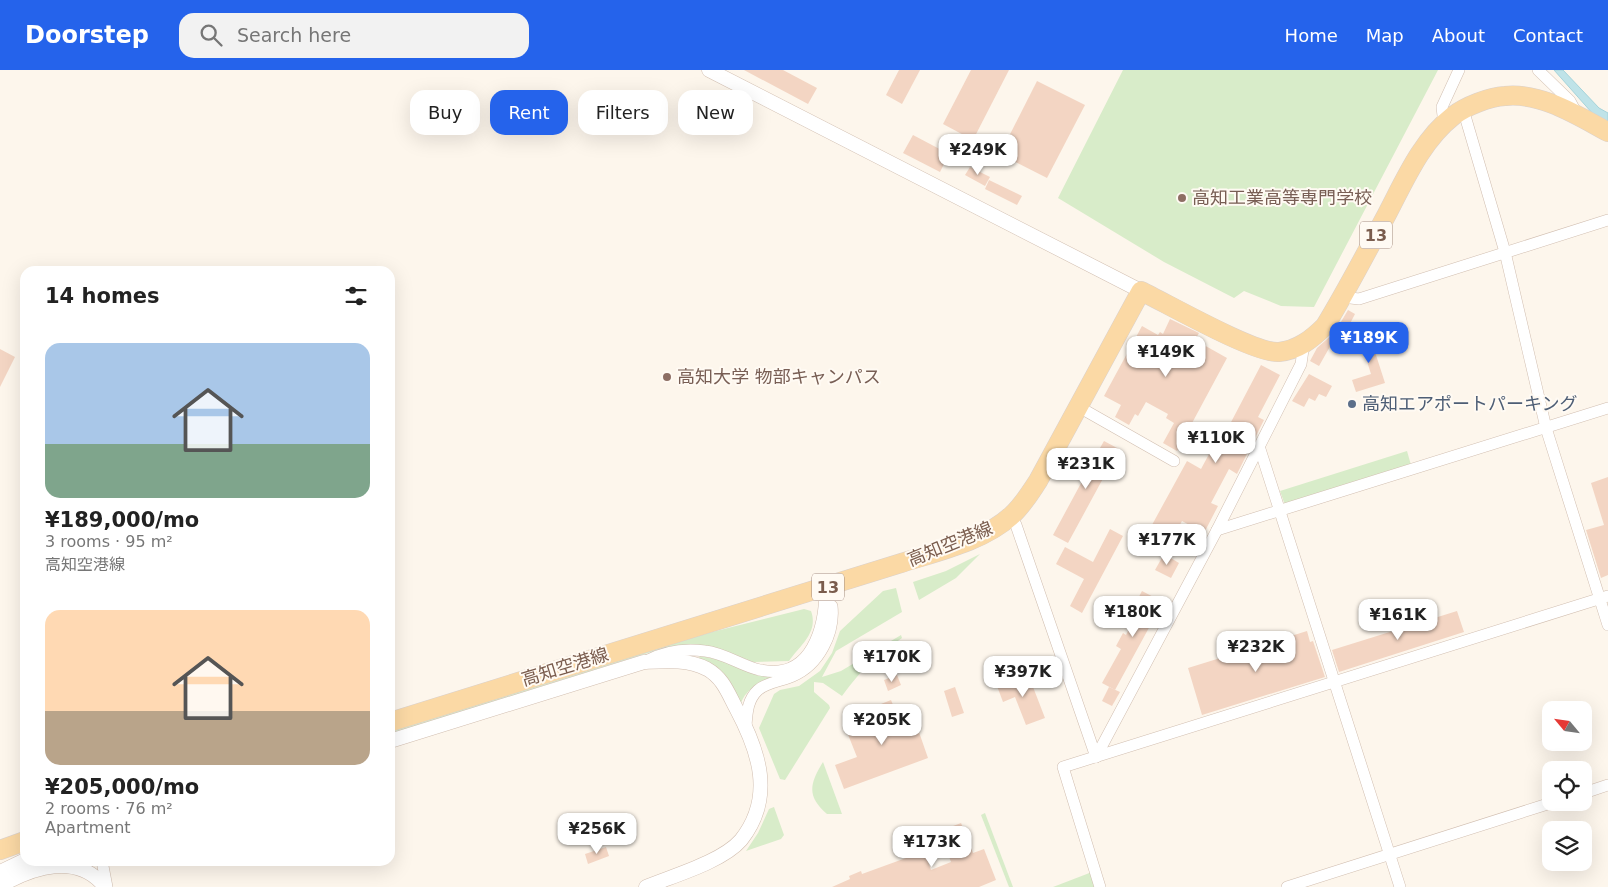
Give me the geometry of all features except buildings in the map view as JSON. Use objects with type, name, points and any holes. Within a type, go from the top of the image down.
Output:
[{"type":"main road","name":"13","points":[[1141,291],[1266,351],[1292,349],[1304,344],[1325,326],[1418,156],[1444,124],[1463,109],[1506,96],[1539,100],[1580,117],[1608,132]]},
{"type":"main road","name":"高知空港線","points":[[395,720],[825,588],[955,545],[997,527],[1022,505],[1038,481],[1141,291]]},
{"type":"main road","points":[[1,849],[20,843]]},
{"type":"street","points":[[710,70],[1141,291]]},
{"type":"street","points":[[1444,124],[1442,107],[1459,70]]},
{"type":"street","points":[[1538,70],[1570,101],[1580,117]]},
{"type":"street","points":[[1463,109],[1505,252],[1546,428],[1604,597],[1608,625]]},
{"type":"street","points":[[1342,297],[1359,299],[1608,220]]},
{"type":"street","points":[[1096,756],[1217,530],[1301,364],[1304,344]]},
{"type":"street","points":[[1079,408],[1174,460]]},
{"type":"street","points":[[1217,530],[1608,408]]},
{"type":"street","points":[[1259,446],[1400,887]]},
{"type":"street","points":[[1011,516],[1016,525],[1096,756]]},
{"type":"street","points":[[395,739],[644,662],[663,652],[693,650],[718,654],[761,671],[790,667],[808,655],[820,634],[825,609],[825,588]]},
{"type":"street","points":[[746,726],[748,706],[758,690],[796,675],[807,668],[820,653],[828,636],[832,608],[825,588]]},
{"type":"street","points":[[1100,887],[1063,767],[1604,597]]},
{"type":"street","points":[[644,662],[679,661],[694,664],[708,670],[725,685],[746,726],[760,767],[761,789],[756,811],[741,839],[734,847],[714,859],[646,887]]},
{"type":"street","points":[[1592,790],[1608,785]]},
{"type":"street","points":[[1287,887],[1542,806]]},
{"type":"street","points":[[0,872],[20,862]]},
{"type":"street","points":[[0,886],[34,871],[57,866]]},
{"type":"street","points":[[69,866],[89,873],[106,887]]},
{"type":"street","points":[[103,866],[106,887]]},
{"type":"green space","points":[[1123,70],[1438,70],[1314,307],[1281,306],[1244,291],[1234,298],[1164,262],[1058,198]]},
{"type":"green space","points":[[1407,451],[1411,465],[1285,505],[1280,491]]},
{"type":"green space","points":[[980,554],[956,578],[919,600],[913,582],[946,571]]},
{"type":"green space","points":[[896,588],[902,612],[836,651],[822,677],[841,671],[901,635],[902,638],[869,664],[842,696],[823,683],[814,682],[814,692],[830,708],[785,780],[780,779],[759,728],[774,694],[780,690],[799,686],[820,671],[832,653],[840,631],[883,591]]},
{"type":"green space","points":[[804,609],[811,611],[813,619],[807,639],[789,661],[753,662],[719,649],[664,648],[395,732],[395,728],[712,632]]},
{"type":"green space","points":[[700,656],[717,659],[759,676],[786,673],[754,687],[741,703],[698,660]]},
{"type":"green space","points":[[823,762],[842,814],[827,814],[813,795],[812,789],[815,776]]},
{"type":"green space","points":[[774,807],[784,835],[781,839],[746,851],[758,833],[769,809]]},
{"type":"green space","points":[[985,813],[1013,887],[1009,887],[981,815]]},
{"type":"green space","points":[[1092,872],[1097,887],[1053,887]]},
{"type":"water","points":[[1554,70],[1563,70],[1599,108],[1608,113],[1608,122],[1593,114]]},
{"type":"place","name":"高知工業高等専門学校","points":[[1182,198]]},
{"type":"place","name":"高知大学 物部キャンパス","points":[[667,377]]},
{"type":"place","name":"高知エアポートパーキング","points":[[1352,404]]}]
